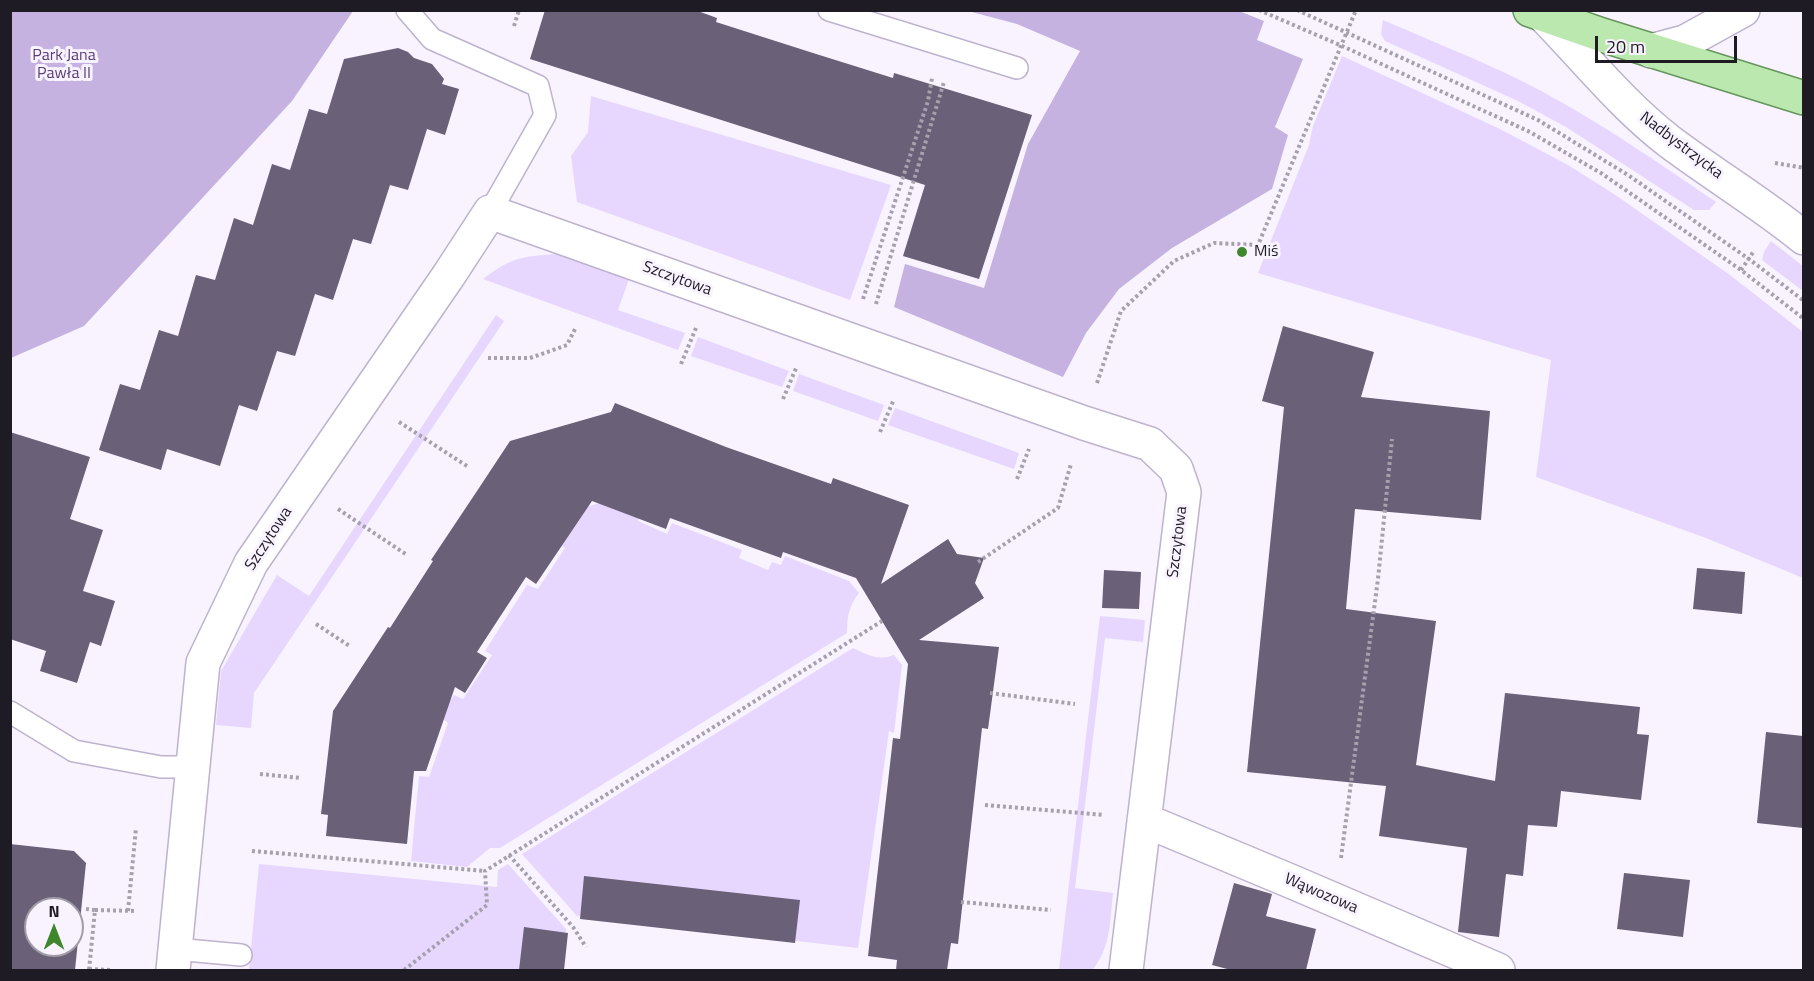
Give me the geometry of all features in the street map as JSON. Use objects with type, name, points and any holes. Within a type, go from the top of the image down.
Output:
[{"type":"main road","points":[[1539,12],[1651,51],[1803,98]]},
{"type":"street","points":[[1651,51],[1685,42],[1743,10]]},
{"type":"street","name":"Nadbystrzycka","points":[[1539,12],[1638,114],[1670,141],[1750,196],[1803,238]]},
{"type":"street","name":"Szczytowa","points":[[174,960],[203,663],[251,563],[490,212],[1084,423],[1150,444],[1176,469],[1184,492],[1126,970]]},
{"type":"street","name":"Wąwozowa","points":[[1144,820],[1498,970]]},
{"type":"lane","points":[[407,10],[432,39],[538,86],[546,115],[490,212]]},
{"type":"lane","points":[[829,10],[1017,68]]},
{"type":"lane","points":[[10,712],[74,751],[161,766],[193,767]]},
{"type":"lane","points":[[174,960],[241,955]]},
{"type":"path","points":[[514,26],[519,10]]},
{"type":"path","points":[[1259,10],[1530,132],[1601,173],[1741,270],[1803,319]]},
{"type":"path","points":[[1297,10],[1539,120],[1628,174],[1749,259],[1803,301]]},
{"type":"path","points":[[1097,384],[1121,311],[1174,261],[1214,243],[1258,245],[1356,10]]},
{"type":"path","points":[[856,342],[928,101],[947,47]]},
{"type":"path","points":[[856,342],[947,47]]},
{"type":"path","points":[[488,358],[530,358],[567,345],[576,327]]},
{"type":"path","points":[[364,399],[467,466]]},
{"type":"path","points":[[1332,898],[1338,880],[1373,614],[1392,439]]},
{"type":"path","points":[[978,561],[1058,508],[1072,460]]},
{"type":"path","points":[[304,485],[407,555]]},
{"type":"path","points":[[252,851],[485,872],[882,621]]},
{"type":"path","points":[[316,624],[351,646]]},
{"type":"path","points":[[990,693],[1075,704]]},
{"type":"path","points":[[260,774],[301,778]]},
{"type":"path","points":[[985,805],[1144,820]]},
{"type":"path","points":[[128,911],[136,828]]},
{"type":"path","points":[[509,855],[573,927],[586,947]]},
{"type":"path","points":[[404,970],[487,905],[485,872]]},
{"type":"path","points":[[961,902],[1051,910]]},
{"type":"path","points":[[86,909],[146,912]]},
{"type":"path","points":[[95,910],[89,970],[112,970]]},
{"type":"shaded area","points":[[1383,20],[1501,71],[1557,100],[1611,132],[1716,202],[1709,210],[1694,210],[1566,127],[1518,101],[1385,41],[1381,34]]},
{"type":"shaded area","points":[[1342,56],[1500,129],[1568,165],[1614,194],[1730,275],[1803,332],[1803,578],[1706,538],[1536,477],[1551,360],[1258,273]]},
{"type":"shaded area","points":[[591,96],[891,185],[850,300],[577,202],[571,156],[588,132]]},
{"type":"shaded area","points":[[1771,241],[1803,266],[1803,291],[1762,260]]},
{"type":"shaded area","points":[[559,254],[629,279],[618,310],[685,333],[678,350],[483,279],[502,266],[518,259]]},
{"type":"shaded area","points":[[496,315],[504,321],[254,693],[251,728],[216,725],[221,671],[277,575],[309,596]]},
{"type":"shaded area","points":[[698,337],[789,371],[782,387],[691,356]]},
{"type":"shaded area","points":[[799,374],[884,405],[878,421],[793,391]]},
{"type":"shaded area","points":[[895,408],[1019,453],[1014,469],[888,425]]},
{"type":"shaded area","points":[[609,500],[641,512],[638,521],[667,534],[672,523],[742,550],[739,558],[768,570],[772,562],[781,565],[785,556],[849,581],[859,593],[849,612],[847,633],[500,848],[490,848],[467,867],[411,861],[419,776],[429,777],[448,723],[440,717],[454,695],[463,699],[492,655],[485,651],[527,585],[538,589],[565,548],[555,542],[574,511]]},
{"type":"shaded area","points":[[1100,616],[1145,620],[1143,642],[1105,638],[1075,888],[1113,893],[1106,942],[1099,961],[1093,969],[1059,970]]},
{"type":"shaded area","points":[[853,648],[878,657],[894,655],[902,665],[894,733],[889,731],[858,948],[577,916],[522,854]]},
{"type":"shaded area","points":[[259,864],[497,887],[498,870],[508,864],[566,929],[562,970],[249,970]]},
{"type":"green space","name":"Park Jana Pawła II","points":[[11,10],[353,11],[292,101],[84,326],[11,358]]},
{"type":"green space","points":[[968,11],[1239,11],[1264,21],[1257,40],[1303,59],[1275,127],[1288,135],[1272,189],[1172,248],[1119,289],[1086,333],[1063,377],[894,307],[905,264],[984,288],[1028,144],[1080,51],[1017,24]]},
{"type":"building","points":[[545,10],[695,10],[717,18],[716,22],[893,78],[894,73],[1032,115],[979,279],[903,256],[925,185],[530,59]]},
{"type":"building","points":[[398,48],[408,52],[414,58],[432,64],[444,79],[442,84],[459,89],[445,135],[427,129],[408,190],[390,185],[371,244],[353,239],[333,300],[315,294],[295,356],[277,351],[257,411],[239,405],[220,466],[167,449],[161,470],[99,450],[120,384],[140,390],[159,330],[178,336],[196,275],[215,280],[234,218],[253,225],[272,164],[290,170],[309,109],[327,114],[344,59]]},
{"type":"building","points":[[1283,326],[1374,352],[1361,397],[1490,411],[1481,520],[1355,509],[1346,609],[1436,621],[1416,765],[1495,781],[1505,693],[1640,707],[1637,734],[1649,735],[1641,800],[1561,791],[1557,827],[1528,825],[1523,876],[1506,874],[1499,937],[1458,932],[1467,848],[1379,836],[1386,786],[1247,772],[1284,407],[1262,401]]},
{"type":"building","points":[[615,403],[726,447],[831,484],[833,478],[909,505],[881,584],[948,539],[957,554],[984,558],[975,583],[984,598],[919,640],[999,647],[988,729],[982,728],[958,944],[951,943],[947,970],[896,970],[897,960],[868,956],[893,738],[900,739],[908,664],[856,578],[783,552],[781,558],[670,518],[666,529],[592,501],[536,584],[526,577],[477,652],[487,658],[465,693],[455,687],[426,771],[414,771],[407,844],[326,836],[328,815],[321,814],[333,711],[388,627],[390,628],[433,561],[431,560],[510,441],[611,412]]},
{"type":"building","points":[[10,432],[90,457],[70,519],[103,530],[83,591],[115,601],[101,646],[90,642],[77,683],[40,671],[46,651],[10,639]]},
{"type":"building","points":[[1697,568],[1745,572],[1742,614],[1693,609]]},
{"type":"building","points":[[1104,570],[1141,572],[1139,609],[1102,608]]},
{"type":"building","points":[[1766,732],[1803,736],[1803,828],[1757,823]]},
{"type":"building","points":[[10,844],[74,851],[86,863],[83,897],[24,897],[24,957],[76,957],[75,970],[10,970]]},
{"type":"building","points":[[1624,873],[1690,880],[1683,937],[1617,929]]},
{"type":"building","points":[[584,876],[800,900],[795,943],[580,919]]},
{"type":"building","points":[[1234,883],[1272,894],[1266,916],[1316,929],[1306,970],[1231,970],[1212,965]]},
{"type":"building","points":[[524,927],[568,933],[564,970],[519,970]]},
{"type":"place","name":"Miś","points":[[1242,252]]}]
